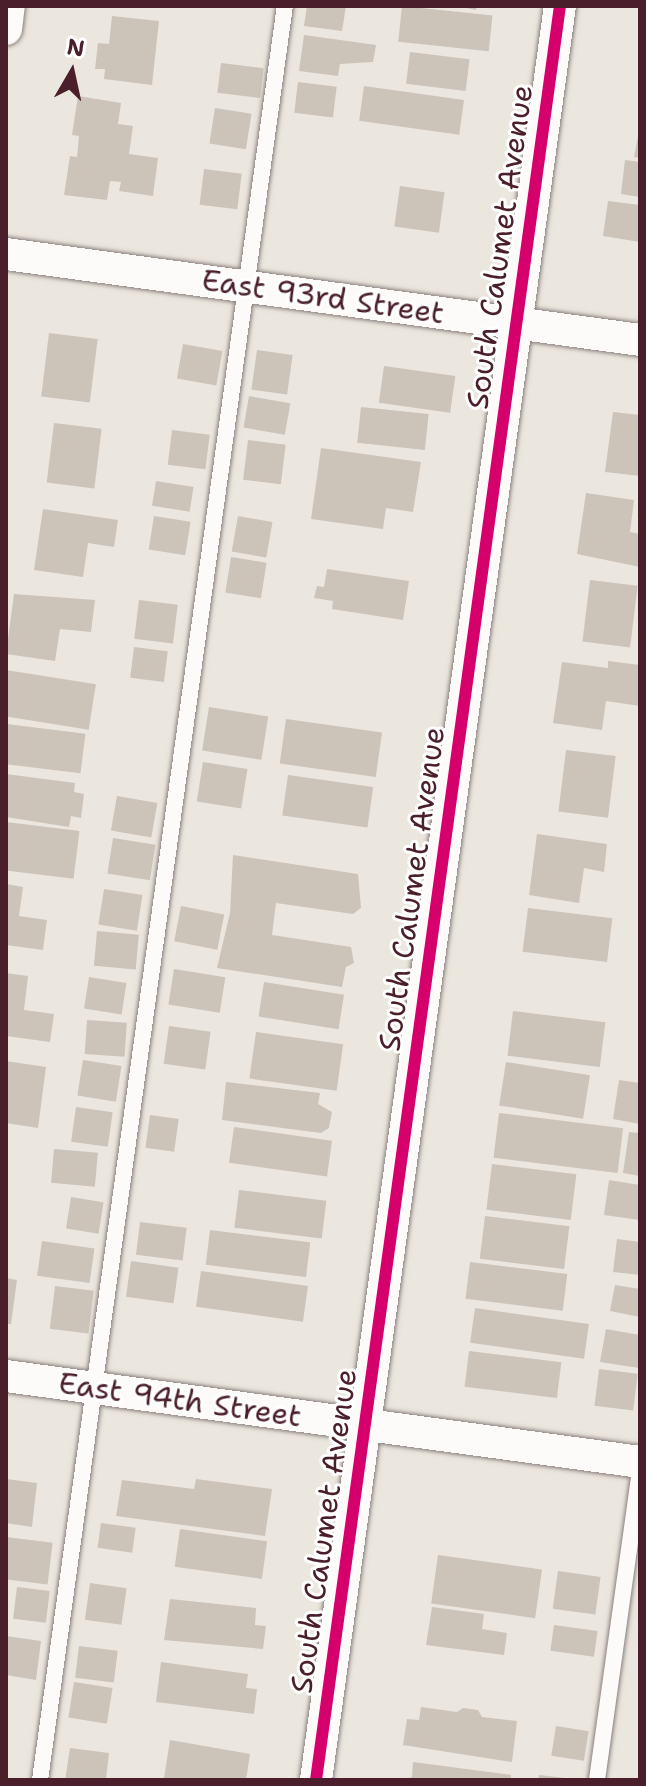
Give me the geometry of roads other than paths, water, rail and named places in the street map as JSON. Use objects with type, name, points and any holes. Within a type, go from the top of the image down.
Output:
[{"type":"street","points":[[6,29],[9,6]]},
{"type":"street","name":"South Calumet Avenue","points":[[316,1780],[560,6]]},
{"type":"street","name":"East 93rd Street","points":[[6,254],[640,340]]},
{"type":"street","name":"East 94th Street","points":[[6,1376],[640,1462]]},
{"type":"lane","points":[[40,1780],[285,6]]},
{"type":"lane","points":[[597,1780],[640,1471]]}]
